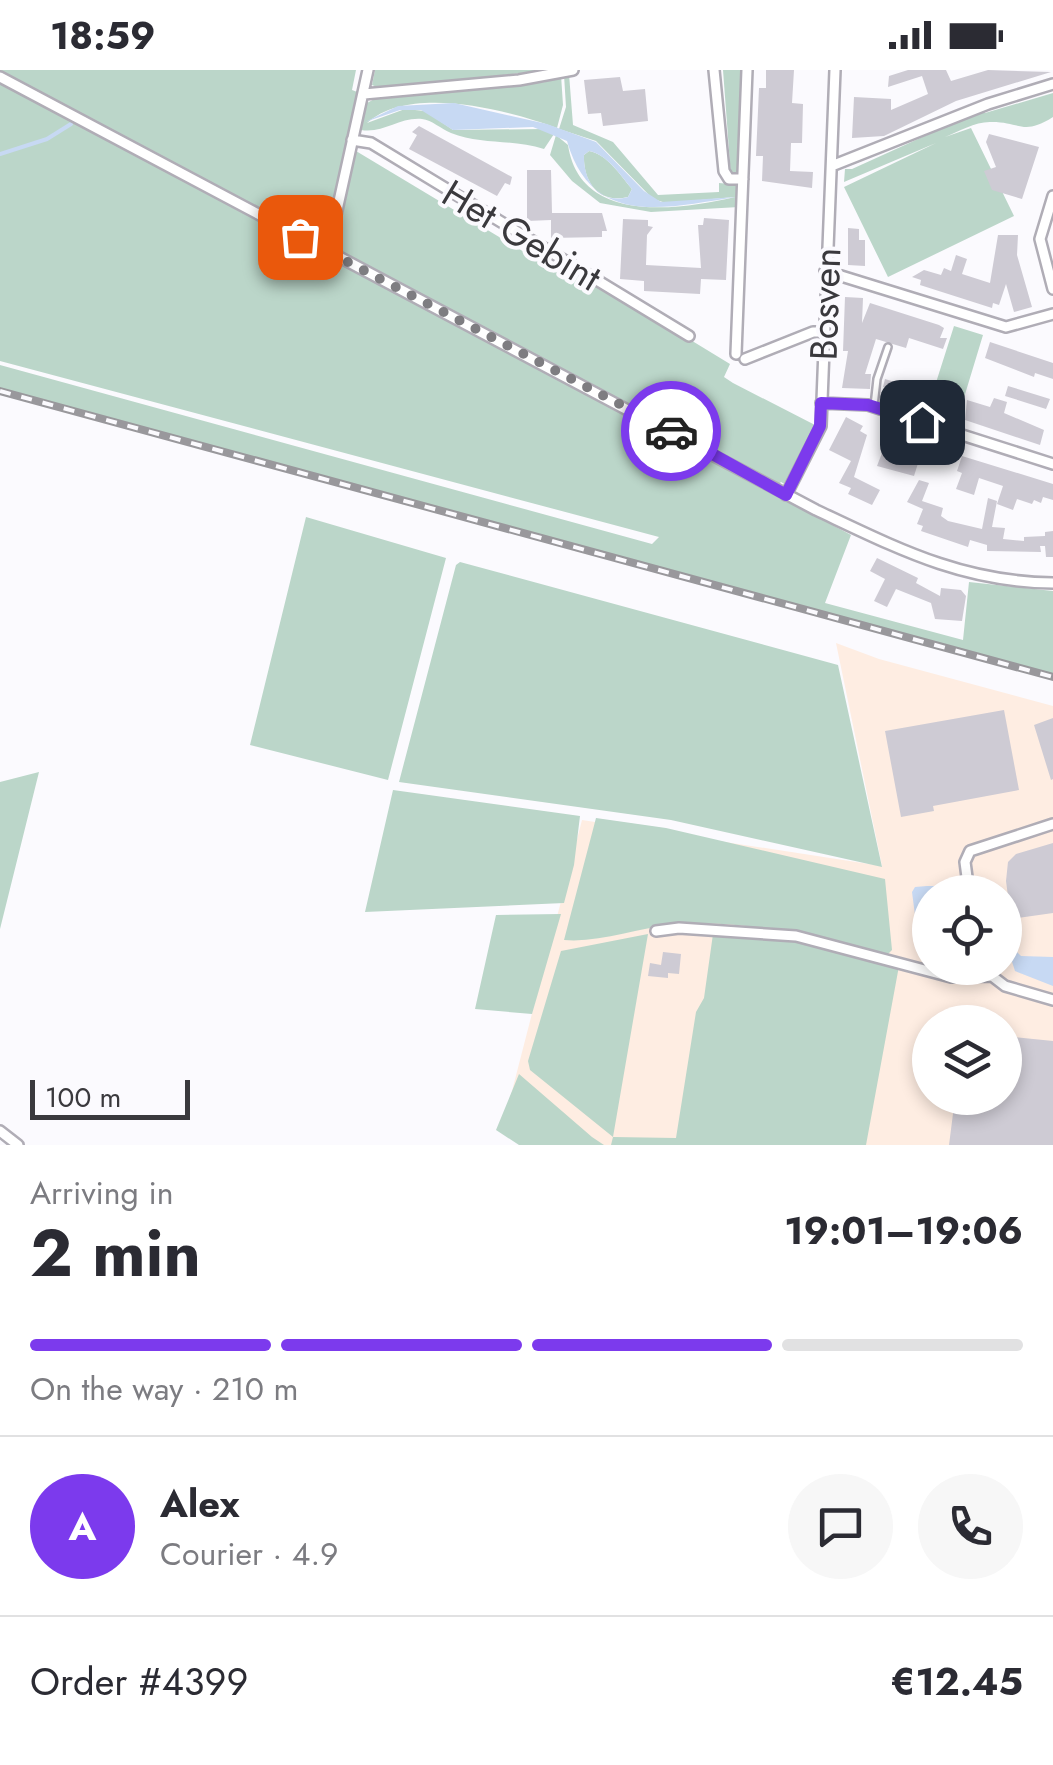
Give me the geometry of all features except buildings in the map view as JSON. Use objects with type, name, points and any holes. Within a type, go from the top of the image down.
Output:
[{"type":"street","points":[[328,251],[368,70]]},
{"type":"street","points":[[364,94],[520,80],[573,70]]},
{"type":"street","points":[[714,70],[724,172],[729,179],[744,180]]},
{"type":"street","points":[[747,70],[740,356],[813,332],[824,332]]},
{"type":"street","name":"Bosven","points":[[786,495],[820,426],[825,270],[834,165],[834,70]]},
{"type":"street","points":[[0,77],[786,495],[931,564],[985,578],[1053,583]]},
{"type":"street","points":[[834,165],[976,108],[1053,84]]},
{"type":"street","name":"Het Gebint","points":[[352,140],[370,144],[689,336]]},
{"type":"street","points":[[1053,196],[1040,240],[1053,289]]},
{"type":"street","points":[[1040,240],[1053,239]]},
{"type":"street","points":[[825,270],[1006,327],[1053,314]]},
{"type":"street","points":[[821,403],[874,406],[1053,464]]},
{"type":"street","points":[[967,875],[964,862],[970,851],[1053,824]]},
{"type":"street","points":[[656,931],[679,928],[796,936],[912,967]]},
{"type":"street","points":[[1008,985],[1053,1000]]},
{"type":"street","points":[[0,1131],[18,1145]]},
{"type":"lane","points":[[874,406],[876,379],[888,347]]},
{"type":"shaded area","points":[[836,643],[879,659],[1053,706],[1053,1145],[532,1145],[505,1118],[582,820],[882,866]]},
{"type":"green space","points":[[0,70],[356,70],[352,90],[360,93],[350,171],[356,151],[544,264],[566,264],[730,364],[724,377],[733,383],[815,425],[786,485],[781,482],[771,492],[851,535],[825,603],[963,640],[969,582],[1053,591],[1053,678],[0,390],[0,365],[652,544],[659,537],[0,361]]},
{"type":"green space","points":[[375,70],[546,70],[382,89],[372,85]]},
{"type":"green space","points":[[723,70],[745,70],[740,176],[731,177]]},
{"type":"green space","points":[[569,74],[573,125],[613,142],[658,195],[719,192],[719,183],[741,185],[739,207],[651,212],[600,203],[572,181],[550,155],[556,135],[568,145],[576,171],[591,189],[611,200],[661,207],[735,197],[666,203],[653,199],[596,141],[559,129],[566,107],[564,75]]},
{"type":"green space","points":[[561,75],[563,105],[557,128],[487,108],[433,103],[386,111],[367,123],[405,109],[425,111],[453,130],[543,129],[554,134],[544,149],[462,137],[422,119],[361,130],[367,103],[380,96],[546,82]]},
{"type":"green space","points":[[1053,93],[1053,117],[1043,123],[1028,127],[986,122],[945,137],[971,128],[1014,216],[888,277],[844,187],[936,143],[844,182],[845,169],[982,110],[985,113]]},
{"type":"green space","points":[[589,151],[602,156],[618,172],[632,189],[628,197],[609,197],[595,189],[584,165],[584,155]]},
{"type":"green space","points":[[954,326],[983,335],[956,424],[926,414]]},
{"type":"green space","points":[[306,517],[446,558],[388,780],[250,745]]},
{"type":"green space","points":[[460,562],[838,665],[882,867],[671,820],[399,782],[456,565]]},
{"type":"green space","points":[[39,772],[0,929],[0,782]]},
{"type":"green space","points":[[393,790],[580,816],[564,903],[365,912]]},
{"type":"green space","points":[[596,818],[666,828],[885,879],[892,950],[887,955],[781,931],[727,924],[672,925],[564,940]]},
{"type":"green space","points":[[561,914],[532,1014],[475,1009],[496,915]]},
{"type":"green space","points":[[648,934],[613,1137],[530,1070],[528,1061],[561,951]]},
{"type":"green space","points":[[713,934],[800,942],[899,966],[866,1145],[611,1145],[613,1137],[676,1138]]},
{"type":"green space","points":[[519,1074],[604,1145],[519,1145],[496,1130]]},
{"type":"water","points":[[454,103],[547,124],[596,142],[644,191],[661,202],[736,197],[683,205],[634,206],[609,198],[628,197],[632,189],[608,161],[589,151],[584,155],[586,174],[594,188],[579,169],[567,141],[533,127],[453,130],[421,110],[400,110],[365,122],[398,106]]},
{"type":"water","points":[[1022,956],[1053,957],[1053,986],[1022,974]]},
{"type":"waterway","points":[[0,154],[47,139],[71,124]]},
{"type":"railway","points":[[0,391],[1053,677]]},
{"type":"way so far","points":[[300,237],[671,431]]},
{"type":"route","points":[[671,431],[786,495],[820,426],[821,403],[868,405],[922,422]]}]
